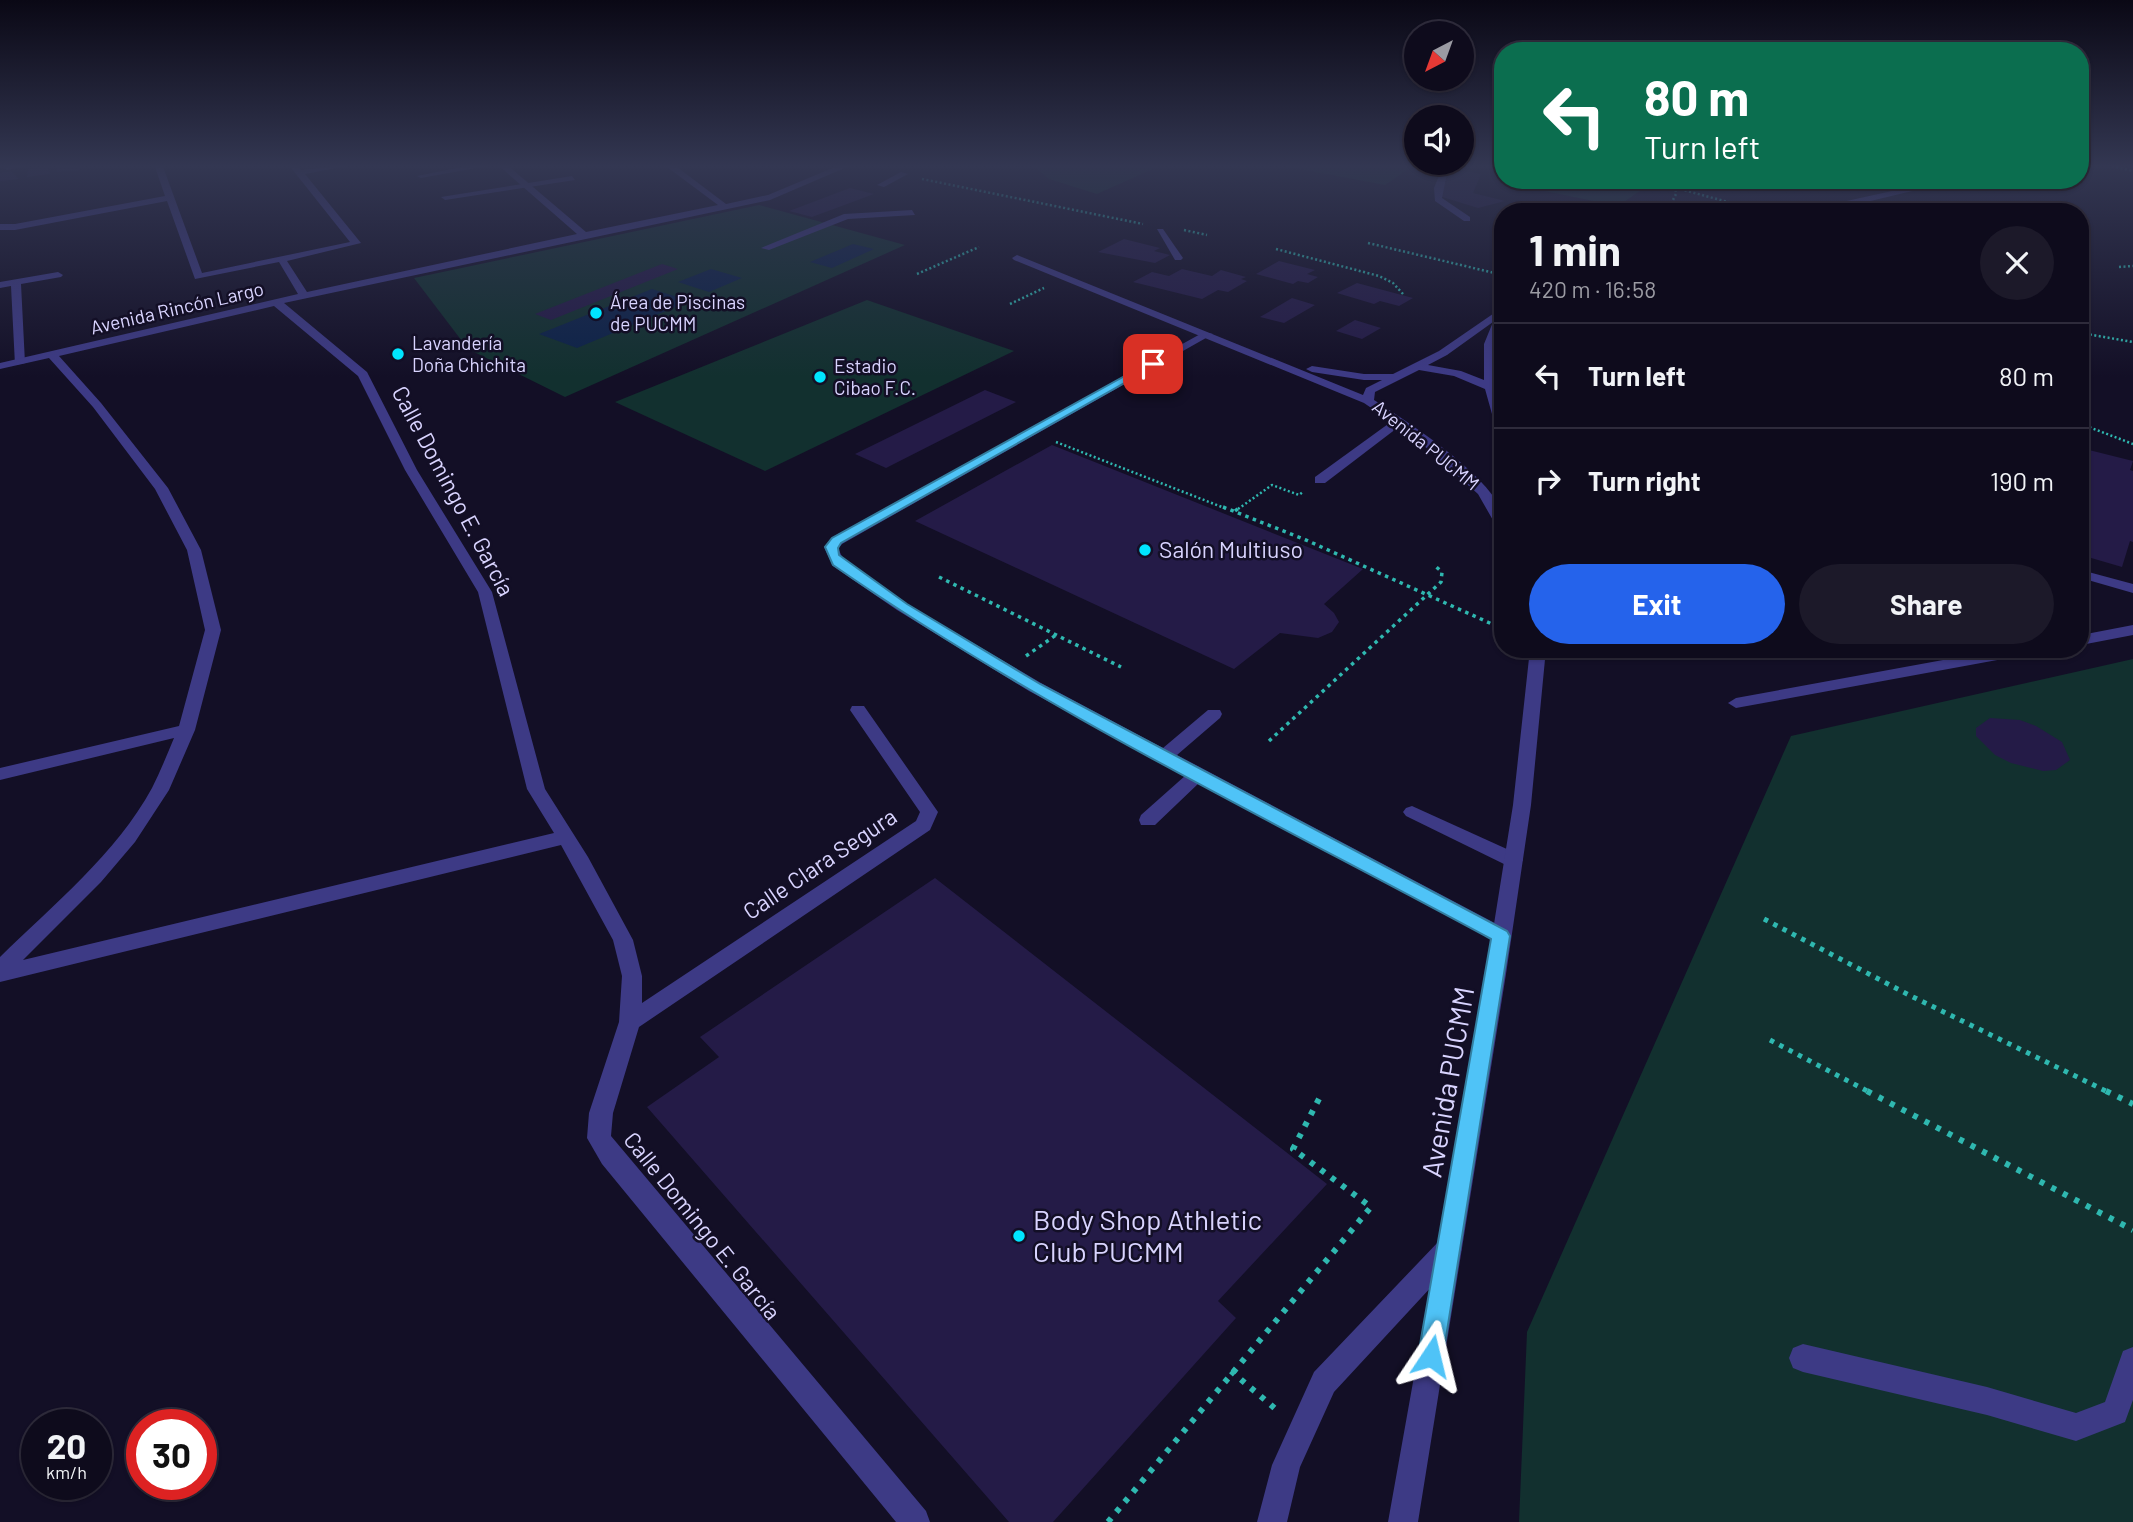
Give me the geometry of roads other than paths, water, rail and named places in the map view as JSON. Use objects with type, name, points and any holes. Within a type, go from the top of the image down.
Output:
[{"type":"street","points":[[182,235],[196,276],[282,260],[356,241],[351,235]]},
{"type":"street","name":"Avenida Rincón Largo","points":[[0,366],[583,235]]},
{"type":"street","points":[[766,247],[797,235]]},
{"type":"street","points":[[1163,235],[1178,258]]},
{"type":"street","points":[[1017,258],[1274,360],[1368,401]]},
{"type":"street","points":[[282,260],[304,296]]},
{"type":"street","points":[[0,285],[58,275]]},
{"type":"street","points":[[16,282],[19,363]]},
{"type":"street","name":"Calle Domingo E. García","points":[[276,302],[363,374],[411,470],[485,592],[532,779],[623,940],[632,976],[630,1022],[601,1113],[599,1138],[610,1156],[915,1522]]},
{"type":"street","name":"Avenida PUCMM","points":[[1494,318],[1420,367],[1395,376],[1370,390],[1368,401],[1418,434],[1483,492],[1494,511]]},
{"type":"street","name":"Avenida PUCMM","points":[[1494,328],[1488,353],[1489,387],[1494,403]]},
{"type":"street","points":[[1208,334],[1029,431],[837,541],[831,547],[833,556],[902,607],[1024,680],[1501,936]]},
{"type":"street","points":[[0,972],[94,877],[128,837],[160,790],[186,730],[214,629],[194,550],[161,488],[97,405],[52,355]]},
{"type":"street","points":[[1274,360],[1323,372],[1395,376]]},
{"type":"street","points":[[1420,367],[1457,373],[1489,387]]},
{"type":"street","points":[[1320,480],[1399,422]]},
{"type":"street","points":[[2089,576],[2133,589]]},
{"type":"street","points":[[2089,639],[2133,631]]},
{"type":"street","name":"Avenida PUCMM","points":[[1403,1522],[1513,860],[1537,658]]},
{"type":"street","points":[[1736,703],[1981,658]]},
{"type":"street","name":"Calle Clara Segura","points":[[630,1022],[923,825],[929,812],[858,710]]},
{"type":"street","points":[[1166,755],[1214,714]]},
{"type":"street","points":[[0,775],[186,730]]},
{"type":"street","points":[[1148,820],[1198,774]]},
{"type":"street","points":[[1412,812],[1513,860]]},
{"type":"street","points":[[0,972],[565,837]]},
{"type":"street","points":[[1272,1522],[1286,1465],[1324,1382],[1449,1250]]},
{"type":"street","points":[[1803,1358],[1987,1401],[2076,1427],[2115,1412],[2133,1361]]},
{"type":"water","points":[[853,244],[874,249],[832,268],[810,262]]},
{"type":"water","points":[[711,269],[742,278],[709,292],[678,282]]},
{"type":"water","points":[[652,289],[690,301],[577,348],[539,334]]},
{"type":"place","name":"Área de Piscinas de PUCMM","points":[[596,313]]},
{"type":"place","name":"Lavandería Doña Chichita","points":[[398,354]]},
{"type":"place","name":"Estadio Cibao F.C.","points":[[820,377]]},
{"type":"place","name":"Salón Multiuso","points":[[1145,550]]},
{"type":"place","name":"Body Shop Athletic Club PUCMM","points":[[1019,1236]]}]
